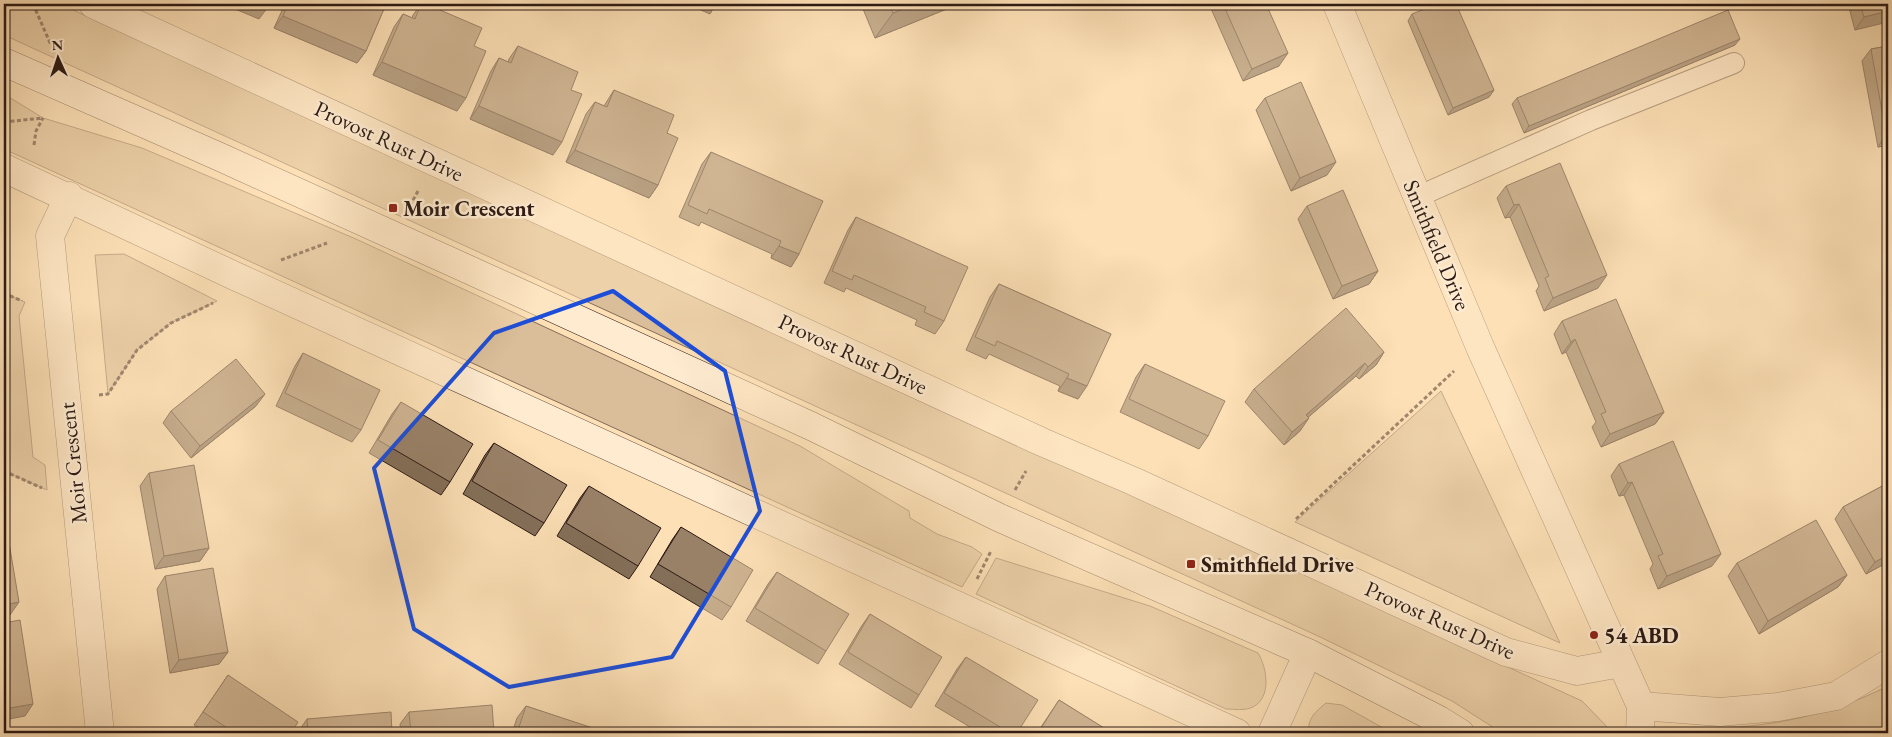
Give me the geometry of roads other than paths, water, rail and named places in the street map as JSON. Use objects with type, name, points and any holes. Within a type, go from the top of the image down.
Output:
[{"type":"street","name":"Provost Rust Drive","points":[[93,4],[1042,442],[1270,543],[1506,652],[1577,671],[1621,663]]},
{"type":"street","name":"Smithfield Drive","points":[[1337,4],[1480,346],[1641,706],[1642,722],[1640,733]]},
{"type":"street","points":[[4,62],[220,157],[811,426],[1000,518],[1308,653],[1439,720],[1460,733]]},
{"type":"street","points":[[4,168],[68,196],[237,277],[1237,733]]},
{"type":"street","name":"Moir Crescent","points":[[68,196],[50,236],[100,733]]},
{"type":"street","points":[[1272,733],[1308,653]]},
{"type":"street","points":[[1641,706],[1720,712],[1778,708],[1836,696],[1888,664]]},
{"type":"lane","points":[[1417,197],[1591,120],[1734,63]]},
{"type":"place","name":"Moir Crescent","points":[[393,208]]},
{"type":"place","name":"Smithfield Drive","points":[[1191,564]]},
{"type":"place","name":"54 ABD","points":[[1594,635]]}]
